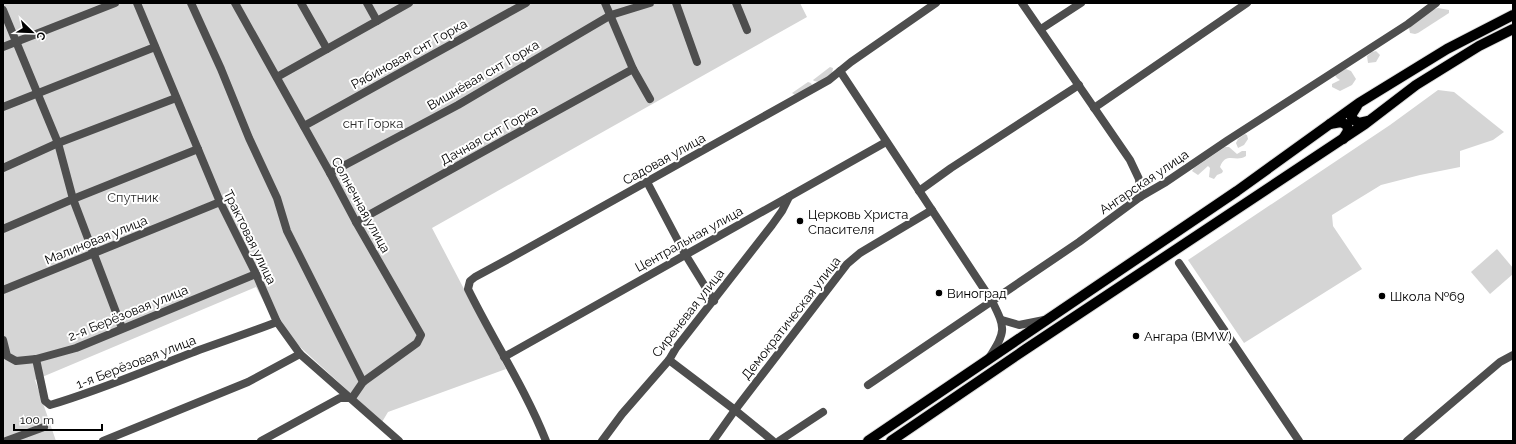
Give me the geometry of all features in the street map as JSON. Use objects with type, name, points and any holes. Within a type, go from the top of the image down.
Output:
[{"type":"main road","points":[[868,441],[1237,191],[1359,103],[1447,49],[1513,15]]},
{"type":"main road","points":[[891,441],[1032,345],[1343,139],[1416,85],[1479,46],[1513,29]]},
{"type":"main road","points":[[1359,103],[1353,110],[1352,119],[1359,123],[1370,120]]},
{"type":"main road","points":[[1327,125],[1337,122],[1347,125],[1348,131],[1343,139]]},
{"type":"street","points":[[3,47],[115,3]]},
{"type":"street","name":"Трактовая улица","points":[[137,3],[220,202],[256,274],[277,322],[300,354],[352,398],[399,441]]},
{"type":"street","points":[[191,3],[221,69],[249,138],[277,198],[287,231],[362,382]]},
{"type":"street","name":"Солнечная улица","points":[[235,3],[356,222],[421,334],[417,343],[362,382],[352,398]]},
{"type":"street","points":[[301,3],[327,49]]},
{"type":"street","points":[[366,3],[377,21]]},
{"type":"street","points":[[277,77],[408,3]]},
{"type":"street","name":"Рябиновая снт Горка","points":[[304,126],[526,3]]},
{"type":"street","points":[[605,3],[612,15],[633,69],[650,99]]},
{"type":"street","name":"Вишнёвая снт Горка","points":[[330,173],[458,105],[612,15],[650,3]]},
{"type":"street","points":[[676,3],[697,62]]},
{"type":"street","points":[[736,3],[747,30]]},
{"type":"street","name":"Садовая улица","points":[[546,441],[514,374],[468,289],[470,281],[478,275],[823,84],[851,62],[936,3]]},
{"type":"street","points":[[1022,3],[1124,151],[1139,178],[1140,197]]},
{"type":"street","points":[[1041,29],[1081,3]]},
{"type":"street","points":[[1094,108],[1247,3]]},
{"type":"street","name":"Ангарская улица","points":[[868,385],[1079,242],[1140,197],[1166,182],[1228,140],[1408,24],[1436,3]]},
{"type":"street","points":[[3,10],[58,143],[73,199],[92,254],[122,328]]},
{"type":"street","points":[[3,107],[155,47]]},
{"type":"street","name":"Дачная снт Горка","points":[[356,222],[633,69]]},
{"type":"street","points":[[840,71],[992,301],[1002,320],[1002,334],[989,359]]},
{"type":"street","points":[[919,191],[951,168],[1079,85]]},
{"type":"street","points":[[3,168],[58,143],[176,98]]},
{"type":"street","name":"Центральная улица","points":[[504,357],[886,142]]},
{"type":"street","points":[[3,229],[198,149]]},
{"type":"street","points":[[647,182],[685,254],[714,301]]},
{"type":"street","name":"Сиреневая улица","points":[[602,441],[627,408],[669,360],[676,348],[772,225],[782,211],[789,196]]},
{"type":"street","name":"Малиновая улица","points":[[3,290],[220,202]]},
{"type":"street","name":"Демократическая улица","points":[[713,441],[845,266],[860,253],[932,210]]},
{"type":"street","points":[[1185,243],[1179,252],[1179,263],[1299,441]]},
{"type":"street","points":[[1160,260],[1170,260],[1179,263]]},
{"type":"street","name":"2-я Берёзовая улица","points":[[3,340],[6,356],[16,361],[36,359],[76,348],[256,274]]},
{"type":"street","points":[[1002,320],[1019,325],[1046,320]]},
{"type":"street","name":"1-я Берёзовая улица","points":[[36,359],[45,401],[50,405],[110,385],[199,350],[277,322]]},
{"type":"street","points":[[102,441],[248,382],[300,354]]},
{"type":"street","points":[[1407,441],[1500,362],[1513,354]]},
{"type":"street","points":[[669,360],[773,441]]},
{"type":"street","points":[[261,441],[340,398],[352,398]]},
{"type":"street","points":[[779,441],[823,412]]},
{"type":"street","points":[[9,441],[44,427]]},
{"type":"green space","points":[[3,3],[800,3],[807,17],[432,228],[506,369],[388,412],[382,422],[276,325],[256,287],[35,380],[56,441],[3,441]]},
{"type":"green space","points":[[1438,8],[1449,10],[1449,13],[1418,33],[1410,33],[1409,28],[1431,10]]},
{"type":"green space","points":[[1376,51],[1380,55],[1376,62],[1368,63],[1367,56]]},
{"type":"green space","points":[[830,67],[833,68],[832,74],[819,82],[813,80]]},
{"type":"green space","points":[[1346,69],[1351,71],[1356,79],[1352,85],[1340,91],[1332,87],[1332,84],[1340,80],[1334,74]]},
{"type":"green space","points":[[808,82],[812,85],[810,87],[795,95],[792,93]]},
{"type":"green space","points":[[1438,90],[1454,92],[1504,132],[1493,140],[1460,151],[1460,167],[1381,185],[1332,215],[1333,226],[1362,269],[1244,343],[1188,260],[1390,125]]},
{"type":"green space","points":[[1245,134],[1247,135],[1248,139],[1244,145],[1238,148],[1236,143],[1238,139]]},
{"type":"green space","points":[[1225,147],[1229,147],[1237,154],[1242,151],[1246,151],[1246,156],[1242,158],[1228,158],[1222,162],[1220,167],[1223,171],[1214,179],[1209,177],[1210,168],[1208,166],[1198,175],[1192,171],[1194,168]]},
{"type":"green space","points":[[1497,249],[1513,268],[1513,274],[1490,294],[1471,272]]},
{"type":"place","name":"Церковь Христа Спасителя","points":[[800,221]]},
{"type":"place","name":"Виноград","points":[[939,293]]},
{"type":"place","name":"Школа №69","points":[[1382,296]]},
{"type":"place","name":"Ангара (BMW)","points":[[1136,336]]},
{"type":"park label","name":"снт Горка","points":[[373,123]]},
{"type":"park label","name":"Спутник","points":[[133,197]]}]
